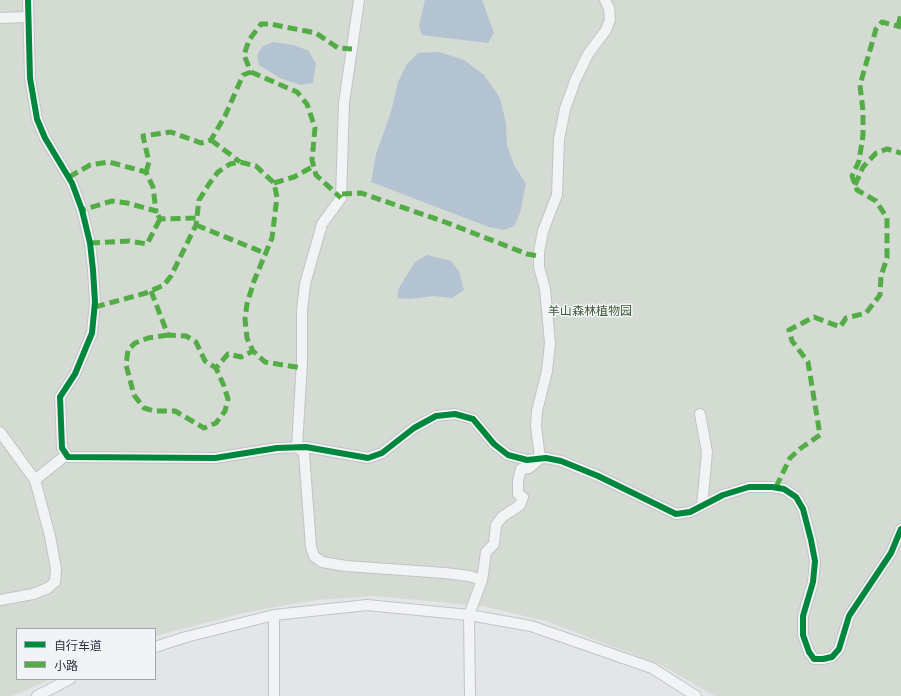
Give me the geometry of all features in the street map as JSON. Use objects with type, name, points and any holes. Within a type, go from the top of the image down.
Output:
[{"type":"street","points":[[28,0],[27,17],[30,78],[37,119],[46,138],[72,183],[82,210],[90,243],[93,270],[95,302],[92,333],[75,374],[60,397],[62,448],[68,457],[214,458],[277,448],[306,447],[368,458],[382,453],[414,428],[436,416],[455,414],[473,419],[494,444],[508,455],[527,460],[540,459],[561,462],[598,476],[676,514],[690,512],[723,495],[749,487],[776,487],[784,489],[796,497],[803,509],[815,561],[813,582],[803,616],[803,635],[809,652],[814,659],[823,660],[832,657],[839,649],[849,616],[891,553],[901,529]]},
{"type":"street","points":[[297,447],[302,362],[302,310],[305,284],[322,224],[341,198],[344,103],[359,0]]},
{"type":"street","points":[[540,459],[536,426],[537,411],[547,371],[550,343],[545,289],[539,267],[539,252],[544,230],[557,195],[559,139],[565,109],[588,54],[606,30],[610,20],[609,8],[604,0]]},
{"type":"street","points":[[0,18],[27,17]]},
{"type":"street","points":[[700,414],[707,452],[702,506]]},
{"type":"street","points":[[0,432],[35,480],[50,536],[56,569],[54,582],[48,588],[34,594],[0,600]]},
{"type":"street","points":[[297,447],[304,453],[311,547],[314,556],[322,562],[346,566],[445,573],[469,576],[482,580]]},
{"type":"street","points":[[35,480],[66,455]]},
{"type":"street","points":[[470,696],[469,615],[482,580],[486,552],[494,544],[496,525],[502,517],[520,505],[523,497],[518,494],[519,474],[521,469],[529,468],[540,459]]},
{"type":"street","points":[[156,647],[186,637],[274,615],[367,605],[469,615],[531,626],[652,668],[696,696]]},
{"type":"street","points":[[274,615],[274,696]]},
{"type":"street","points":[[37,696],[68,680]]},
{"type":"green space","name":"羊山森林植物园","points":[[0,0],[901,0],[901,696],[715,696],[661,665],[546,621],[482,606],[375,596],[316,600],[247,612],[156,636],[156,628],[16,628],[16,680],[49,680],[12,696],[0,696]]},
{"type":"water","points":[[425,0],[482,0],[494,33],[488,43],[422,35],[419,26]]},
{"type":"water","points":[[273,42],[294,45],[309,51],[316,64],[313,83],[300,85],[280,78],[259,65],[257,55],[263,46]]},
{"type":"water","points":[[439,52],[464,60],[484,75],[500,98],[506,123],[507,145],[514,165],[526,184],[520,213],[514,226],[504,230],[489,227],[371,182],[376,154],[391,112],[398,82],[407,64],[418,53]]},
{"type":"water","points":[[427,255],[451,261],[459,271],[464,290],[452,298],[433,296],[410,299],[397,298],[399,288],[415,262]]},
{"type":"marked path","points":[[898,26],[901,14]]},
{"type":"marked path","points":[[776,487],[790,458],[801,448],[820,435],[808,362],[792,341],[789,330],[814,317],[840,327],[846,318],[866,313],[880,295],[881,276],[887,258],[887,218],[876,201],[857,190],[852,176],[859,161],[863,135],[863,111],[860,85],[876,29],[882,22],[901,27]]},
{"type":"marked path","points":[[146,172],[149,162],[143,136],[171,132],[201,143],[211,140],[225,116],[243,75],[251,72],[244,55],[249,40],[261,24],[270,24],[316,33],[338,48],[352,49]]},
{"type":"marked path","points":[[251,72],[297,92],[307,104],[315,128],[312,160],[316,175],[341,198]]},
{"type":"marked path","points":[[211,140],[240,162]]},
{"type":"marked path","points":[[855,185],[863,167],[876,153],[887,149],[901,153]]},
{"type":"marked path","points":[[69,177],[90,165],[109,162],[146,172],[153,187],[156,211],[127,203],[112,201],[82,210]]},
{"type":"marked path","points":[[95,307],[146,293],[164,285],[171,276],[196,225],[199,200],[218,172],[230,164],[240,162],[256,166],[274,183],[277,197],[272,238],[254,281],[247,304],[245,319],[247,338],[253,351],[265,362],[302,368]]},
{"type":"marked path","points":[[274,183],[294,177],[314,166]]},
{"type":"marked path","points":[[342,194],[361,193],[445,222],[527,254],[539,256]]},
{"type":"marked path","points":[[158,215],[160,219],[196,218]]},
{"type":"marked path","points":[[90,243],[129,241],[147,244],[160,219]]},
{"type":"marked path","points":[[196,225],[267,254]]},
{"type":"marked path","points":[[151,291],[168,335],[186,336],[196,342],[205,361],[216,368],[228,354],[241,357],[253,351]]},
{"type":"marked path","points":[[168,335],[148,338],[135,343],[128,350],[126,365],[134,395],[144,408],[154,411],[175,411],[204,428],[216,423],[225,411],[228,399],[216,368]]},
{"type":"cycle path","points":[[28,0],[30,78],[37,119],[45,138],[72,183],[82,210],[90,243],[93,270],[95,302],[92,333],[75,374],[60,397],[62,448],[68,457],[215,458],[277,448],[306,447],[368,458],[382,453],[414,428],[436,416],[455,414],[473,419],[494,444],[508,455],[527,460],[546,458],[561,461],[598,476],[676,514],[690,512],[723,495],[749,487],[772,487],[784,489],[796,497],[803,509],[815,561],[813,582],[803,616],[803,635],[809,652],[814,659],[832,657],[839,649],[849,616],[891,553],[901,529]]}]
